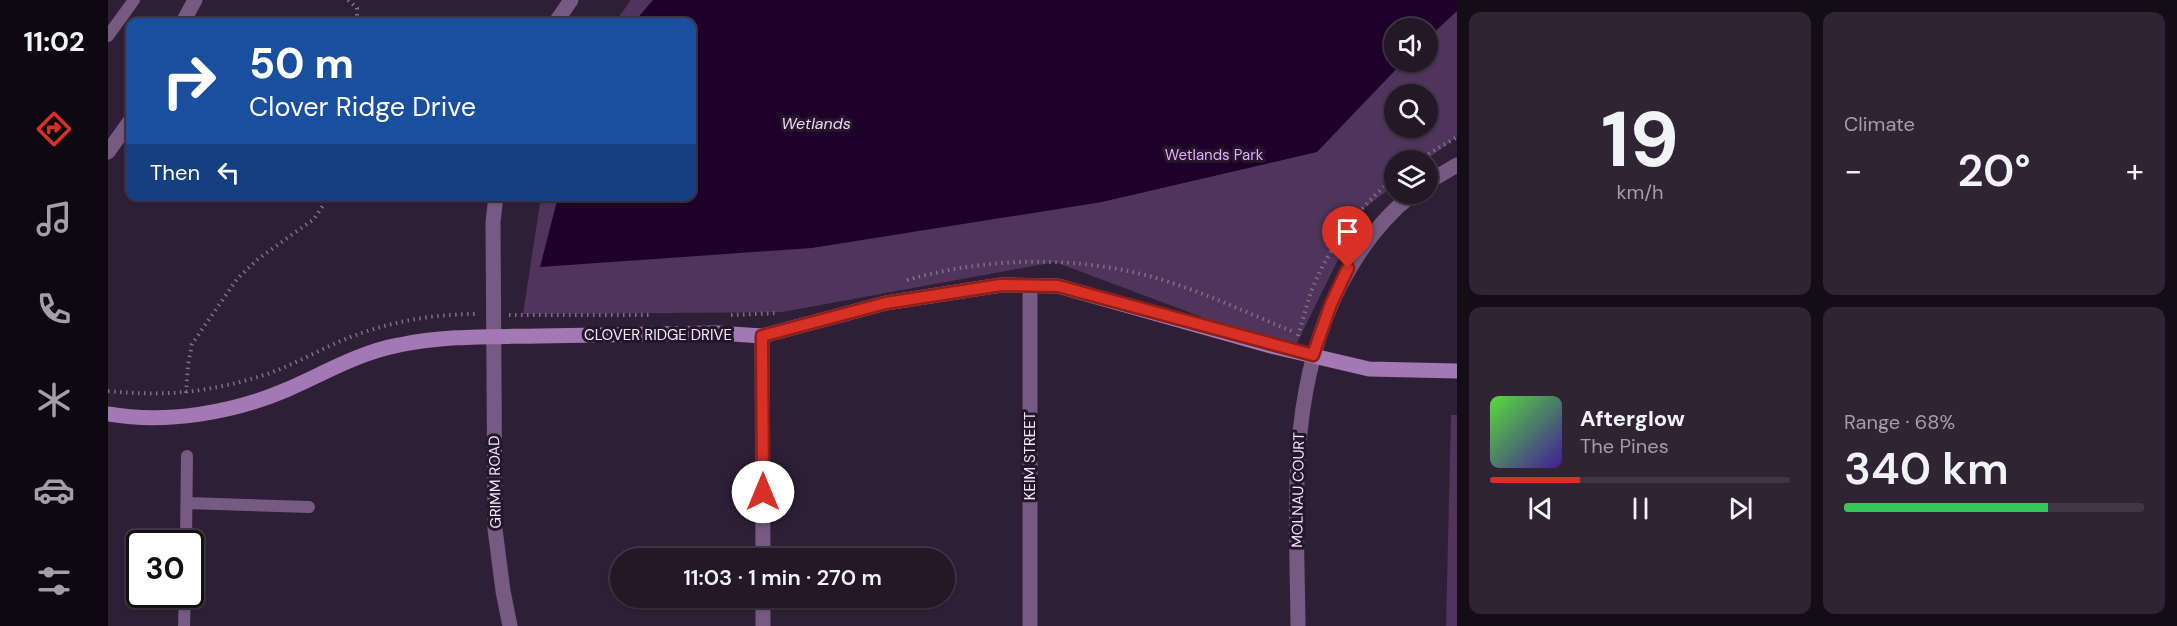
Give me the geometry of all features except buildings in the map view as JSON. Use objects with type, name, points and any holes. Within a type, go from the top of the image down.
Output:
[{"type":"street","points":[[185,18],[195,0]]},
{"type":"street","points":[[559,18],[571,0]]},
{"type":"street","points":[[108,152],[126,127]]},
{"type":"street","points":[[1438,176],[1457,165]]},
{"type":"street","name":"GRIMM ROAD","points":[[495,201],[493,222],[495,529],[501,582],[510,626]]},
{"type":"street","name":"MOLNAU COURT","points":[[1298,626],[1298,445],[1303,395],[1313,355],[1331,304],[1348,268],[1372,233],[1402,204]]},
{"type":"street","name":"CLOVER RIDGE DRIVE","points":[[108,414],[150,417],[194,415],[240,406],[283,391],[356,358],[397,345],[444,338],[717,333],[762,336],[886,303],[1001,285],[1058,286],[1369,369],[1457,371]]},
{"type":"street","name":"KEIM STREET","points":[[1030,287],[1030,626]]},
{"type":"street","points":[[762,336],[763,548]]},
{"type":"street","points":[[763,608],[763,626]]},
{"type":"lane","points":[[108,36],[134,0]]},
{"type":"lane","points":[[186,530],[187,456]]},
{"type":"lane","points":[[187,503],[309,507]]},
{"type":"lane","points":[[184,608],[184,626]]},
{"type":"path","points":[[348,0],[357,8],[356,18]]},
{"type":"path","points":[[1435,150],[1457,137]]},
{"type":"path","points":[[186,393],[192,344],[237,279],[258,259],[315,219],[324,201]]},
{"type":"green space","name":"Wetlands","points":[[631,0],[1457,0],[1457,137],[1438,151],[1384,150],[1384,193],[1363,209],[1293,351],[1055,262],[782,312],[523,314],[540,201],[696,201],[696,18],[618,18]]},
{"type":"green space","points":[[1451,415],[1457,415],[1457,626],[1446,626]]},
{"type":"water","name":"Wetlands","points":[[653,0],[1457,0],[1457,11],[1438,29],[1438,18],[1384,18],[1384,72],[1393,72],[1317,152],[1102,202],[812,248],[540,267],[557,201],[696,201],[696,18],[637,18]]},
{"type":"route","points":[[763,492],[762,336],[886,303],[1001,285],[1058,286],[1272,346],[1313,355],[1321,328],[1348,268]]},
{"type":"park label","name":"Wetlands Park","points":[[1214,155]]}]
